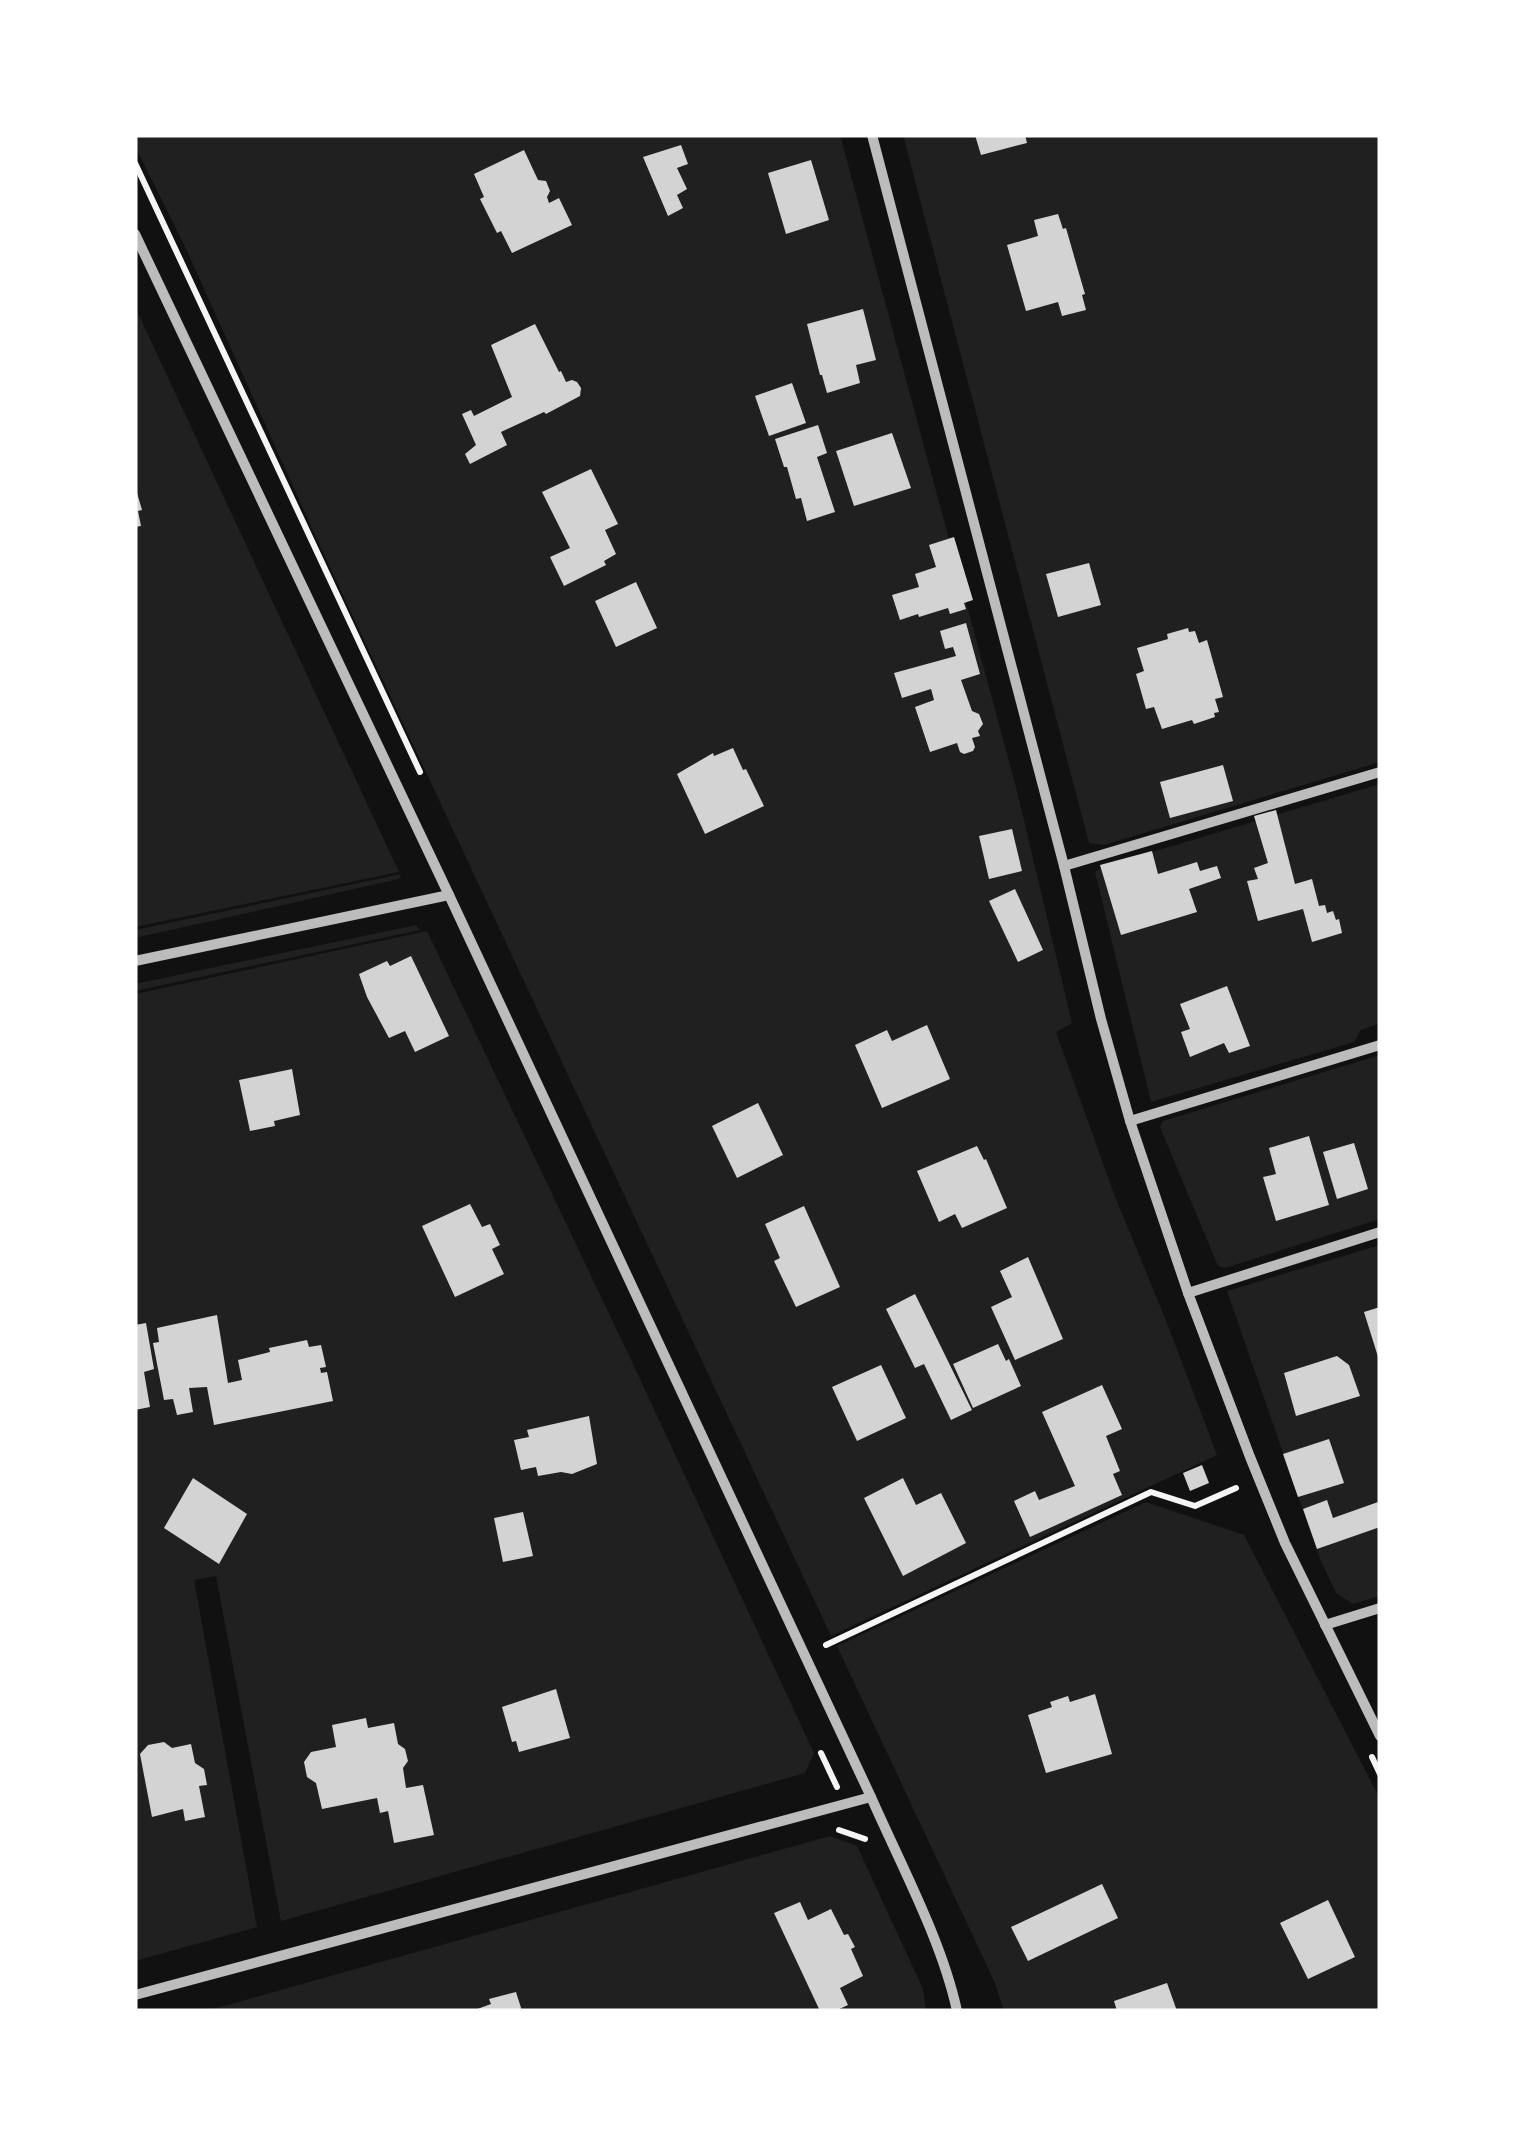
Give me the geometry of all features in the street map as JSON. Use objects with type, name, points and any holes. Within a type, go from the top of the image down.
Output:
[{"type":"street","points":[[872,135],[1130,1121],[1188,1293],[1264,1492],[1380,1736]]},
{"type":"street","points":[[135,234],[871,1797],[934,1941],[957,2011]]},
{"type":"street","points":[[1064,866],[1380,772]]},
{"type":"street","points":[[135,960],[449,895]]},
{"type":"street","points":[[1130,1121],[1380,1045]]},
{"type":"street","points":[[1188,1293],[1380,1232]]},
{"type":"street","points":[[1325,1624],[1380,1608]]},
{"type":"street","points":[[135,1995],[871,1797]]},
{"type":"path","points":[[826,1645],[1151,1492],[1195,1506],[1236,1488]]},
{"type":"path","points":[[820,1752],[837,1788]]},
{"type":"shaded area","points":[[135,135],[840,135],[1017,791],[1072,1023],[1056,1032],[1114,1194],[1217,1455],[831,1636],[319,544],[188,253],[135,146]]},
{"type":"shaded area","points":[[903,135],[1380,135],[1380,762],[1104,845],[1089,843]]},
{"type":"shaded area","points":[[135,307],[399,872],[135,927]]},
{"type":"shaded area","points":[[1380,784],[1380,1023],[1361,1030],[1354,1042],[1151,1102],[1095,872]]},
{"type":"shaded area","points":[[401,874],[399,879],[135,938],[135,930]]},
{"type":"shaded area","points":[[416,925],[420,930],[135,991],[135,984]]},
{"type":"shaded area","points":[[427,931],[814,1753],[805,1773],[281,1921],[216,1576],[194,1580],[257,1927],[135,1961],[135,994]]},
{"type":"shaded area","points":[[1380,1055],[1380,1219],[1225,1268],[1218,1266],[1160,1127],[1163,1121]]},
{"type":"shaded area","points":[[1380,1245],[1380,1596],[1353,1604],[1336,1593],[1320,1559],[1227,1291]]},
{"type":"shaded area","points":[[1146,1502],[1244,1535],[1380,1799],[1380,2011],[1004,2011],[995,1983],[837,1646]]},
{"type":"shaded area","points":[[830,1836],[857,1846],[923,1989],[926,2011],[206,2011]]},
{"type":"building","points":[[975,135],[1025,135],[1027,143],[981,155]]},
{"type":"building","points":[[681,145],[688,164],[677,168],[687,189],[677,195],[683,208],[668,216],[643,157]]},
{"type":"building","points":[[524,150],[538,180],[546,181],[549,203],[559,198],[572,225],[512,253],[480,199],[484,197],[474,174]]},
{"type":"building","points":[[811,160],[829,220],[786,234],[768,173]]},
{"type":"building","points":[[1058,214],[1063,229],[1066,228],[1086,310],[1062,316],[1058,302],[1026,311],[1007,245],[1038,236],[1034,220]]},
{"type":"building","points":[[863,309],[876,360],[856,365],[860,383],[827,393],[807,324]]},
{"type":"building","points":[[535,324],[566,382],[577,382],[581,388],[580,396],[501,432],[507,445],[470,464],[465,454],[476,445],[462,414],[471,410],[474,416],[512,397],[491,345]]},
{"type":"building","points":[[792,383],[806,423],[769,436],[755,396]]},
{"type":"building","points":[[818,425],[827,453],[817,457],[835,512],[807,521],[775,439]]},
{"type":"building","points":[[892,433],[911,488],[854,506],[836,451]]},
{"type":"building","points":[[591,469],[618,524],[605,530],[616,554],[604,561],[606,565],[564,586],[550,557],[570,548],[542,492]]},
{"type":"building","points":[[135,486],[142,510],[138,511],[141,526],[135,527]]},
{"type":"building","points":[[954,537],[973,600],[964,603],[966,609],[950,614],[948,608],[900,620],[892,595],[919,587],[915,574],[936,567],[929,545]]},
{"type":"building","points":[[1089,563],[1101,605],[1058,617],[1046,574]]},
{"type":"building","points":[[636,582],[657,628],[616,647],[595,601]]},
{"type":"building","points":[[966,623],[980,674],[961,680],[972,711],[979,714],[983,724],[978,731],[980,736],[972,738],[973,751],[964,754],[957,743],[930,752],[915,707],[934,700],[931,689],[902,698],[894,673],[956,656],[953,647],[945,649],[940,631]]},
{"type":"building","points":[[1188,628],[1189,632],[1195,631],[1199,643],[1207,640],[1223,697],[1215,699],[1219,712],[1214,713],[1215,717],[1162,729],[1154,707],[1146,709],[1136,674],[1144,671],[1137,648]]},
{"type":"building","points":[[733,748],[764,806],[705,834],[677,774],[713,753],[714,756]]},
{"type":"building","points":[[1223,765],[1233,801],[1170,818],[1160,782]]},
{"type":"building","points":[[1276,810],[1295,884],[1312,879],[1319,906],[1325,905],[1327,913],[1333,911],[1342,933],[1312,942],[1303,909],[1258,921],[1247,881],[1258,879],[1254,868],[1268,863],[1254,816]]},
{"type":"building","points":[[1012,829],[1022,871],[989,879],[979,836]]},
{"type":"building","points":[[1152,851],[1158,874],[1197,862],[1200,871],[1217,866],[1221,878],[1189,889],[1197,912],[1121,935],[1100,865]]},
{"type":"building","points":[[1015,889],[1043,950],[1018,962],[989,901]]},
{"type":"building","points":[[411,956],[449,1036],[415,1052],[405,1031],[389,1038],[359,974],[387,961],[390,966]]},
{"type":"building","points":[[1227,986],[1250,1046],[1229,1053],[1224,1043],[1190,1057],[1181,1032],[1190,1029],[1180,1004]]},
{"type":"building","points":[[927,1025],[950,1079],[882,1108],[855,1045],[887,1030],[892,1041]]},
{"type":"building","points":[[292,1069],[300,1115],[250,1131],[239,1080]]},
{"type":"building","points":[[758,1103],[783,1155],[737,1178],[712,1126]]},
{"type":"building","points":[[1309,1136],[1329,1205],[1276,1221],[1263,1177],[1276,1174],[1269,1148]]},
{"type":"building","points":[[1354,1143],[1368,1189],[1337,1199],[1323,1152]]},
{"type":"building","points":[[977,1146],[1007,1208],[962,1228],[955,1214],[939,1222],[917,1171]]},
{"type":"building","points":[[470,1204],[482,1227],[490,1224],[500,1245],[492,1249],[504,1274],[455,1297],[422,1226]]},
{"type":"building","points":[[804,1206],[840,1287],[796,1307],[774,1261],[780,1258],[765,1224]]},
{"type":"building","points":[[1028,1257],[1063,1339],[1015,1360],[991,1307],[1012,1297],[1000,1271]]},
{"type":"building","points":[[915,1294],[972,1410],[951,1420],[924,1364],[915,1368],[886,1309]]},
{"type":"building","points":[[1380,1307],[1380,1360],[1379,1360],[1364,1312]]},
{"type":"building","points":[[217,1315],[228,1383],[242,1380],[238,1360],[307,1340],[309,1347],[321,1345],[326,1367],[320,1368],[321,1373],[327,1372],[333,1401],[214,1425],[207,1387],[189,1388],[193,1412],[177,1415],[173,1399],[164,1400],[153,1343],[159,1342],[157,1328]]},
{"type":"building","points":[[146,1323],[154,1369],[144,1372],[150,1407],[135,1410],[135,1325]]},
{"type":"building","points":[[998,1344],[1021,1386],[973,1408],[953,1364]]},
{"type":"building","points":[[1337,1356],[1349,1365],[1360,1396],[1296,1416],[1284,1373]]},
{"type":"building","points":[[881,1365],[906,1418],[857,1441],[832,1387]]},
{"type":"building","points":[[1102,1385],[1122,1429],[1106,1436],[1120,1471],[1113,1474],[1122,1495],[1030,1537],[1014,1501],[1035,1491],[1039,1500],[1075,1486],[1042,1412]]},
{"type":"building","points":[[589,1416],[597,1464],[572,1474],[538,1476],[536,1467],[521,1470],[514,1440],[529,1437],[527,1430]]},
{"type":"building","points":[[1329,1439],[1344,1483],[1298,1497],[1283,1454]]},
{"type":"building","points":[[1202,1465],[1209,1483],[1190,1491],[1183,1473]]},
{"type":"building","points":[[193,1478],[247,1514],[219,1564],[164,1528]]},
{"type":"building","points":[[903,1478],[916,1505],[941,1493],[966,1543],[903,1576],[864,1498]]},
{"type":"building","points":[[1327,1500],[1333,1518],[1378,1502],[1380,1527],[1317,1549],[1303,1509]]},
{"type":"building","points":[[523,1512],[533,1556],[503,1562],[494,1518]]},
{"type":"building","points":[[556,1689],[570,1738],[519,1752],[516,1741],[512,1742],[502,1707]]},
{"type":"building","points":[[1095,1694],[1112,1754],[1046,1773],[1028,1715],[1052,1707],[1050,1702],[1068,1696],[1070,1702]]},
{"type":"building","points":[[366,1718],[368,1728],[394,1723],[398,1744],[405,1749],[408,1761],[403,1768],[406,1788],[423,1785],[434,1835],[394,1843],[388,1811],[380,1813],[377,1798],[322,1809],[316,1783],[307,1777],[304,1762],[311,1752],[336,1747],[332,1725]]},
{"type":"building","points":[[164,1742],[172,1748],[191,1744],[195,1763],[204,1769],[207,1785],[199,1786],[205,1817],[185,1821],[183,1809],[152,1817],[140,1754],[148,1745]]},
{"type":"building","points":[[1102,1884],[1118,1918],[1028,1961],[1011,1927]]},
{"type":"building","points":[[1328,1900],[1355,1957],[1308,1979],[1280,1923]]},
{"type":"building","points":[[800,1902],[808,1920],[831,1909],[855,1947],[851,1949],[863,1976],[840,1988],[848,2005],[835,2011],[820,2011],[774,1913]]},
{"type":"building","points":[[1167,1983],[1177,2011],[1117,2011],[1114,2001]]},
{"type":"building","points":[[516,1992],[522,2011],[472,2011],[491,2004],[489,1999]]}]
